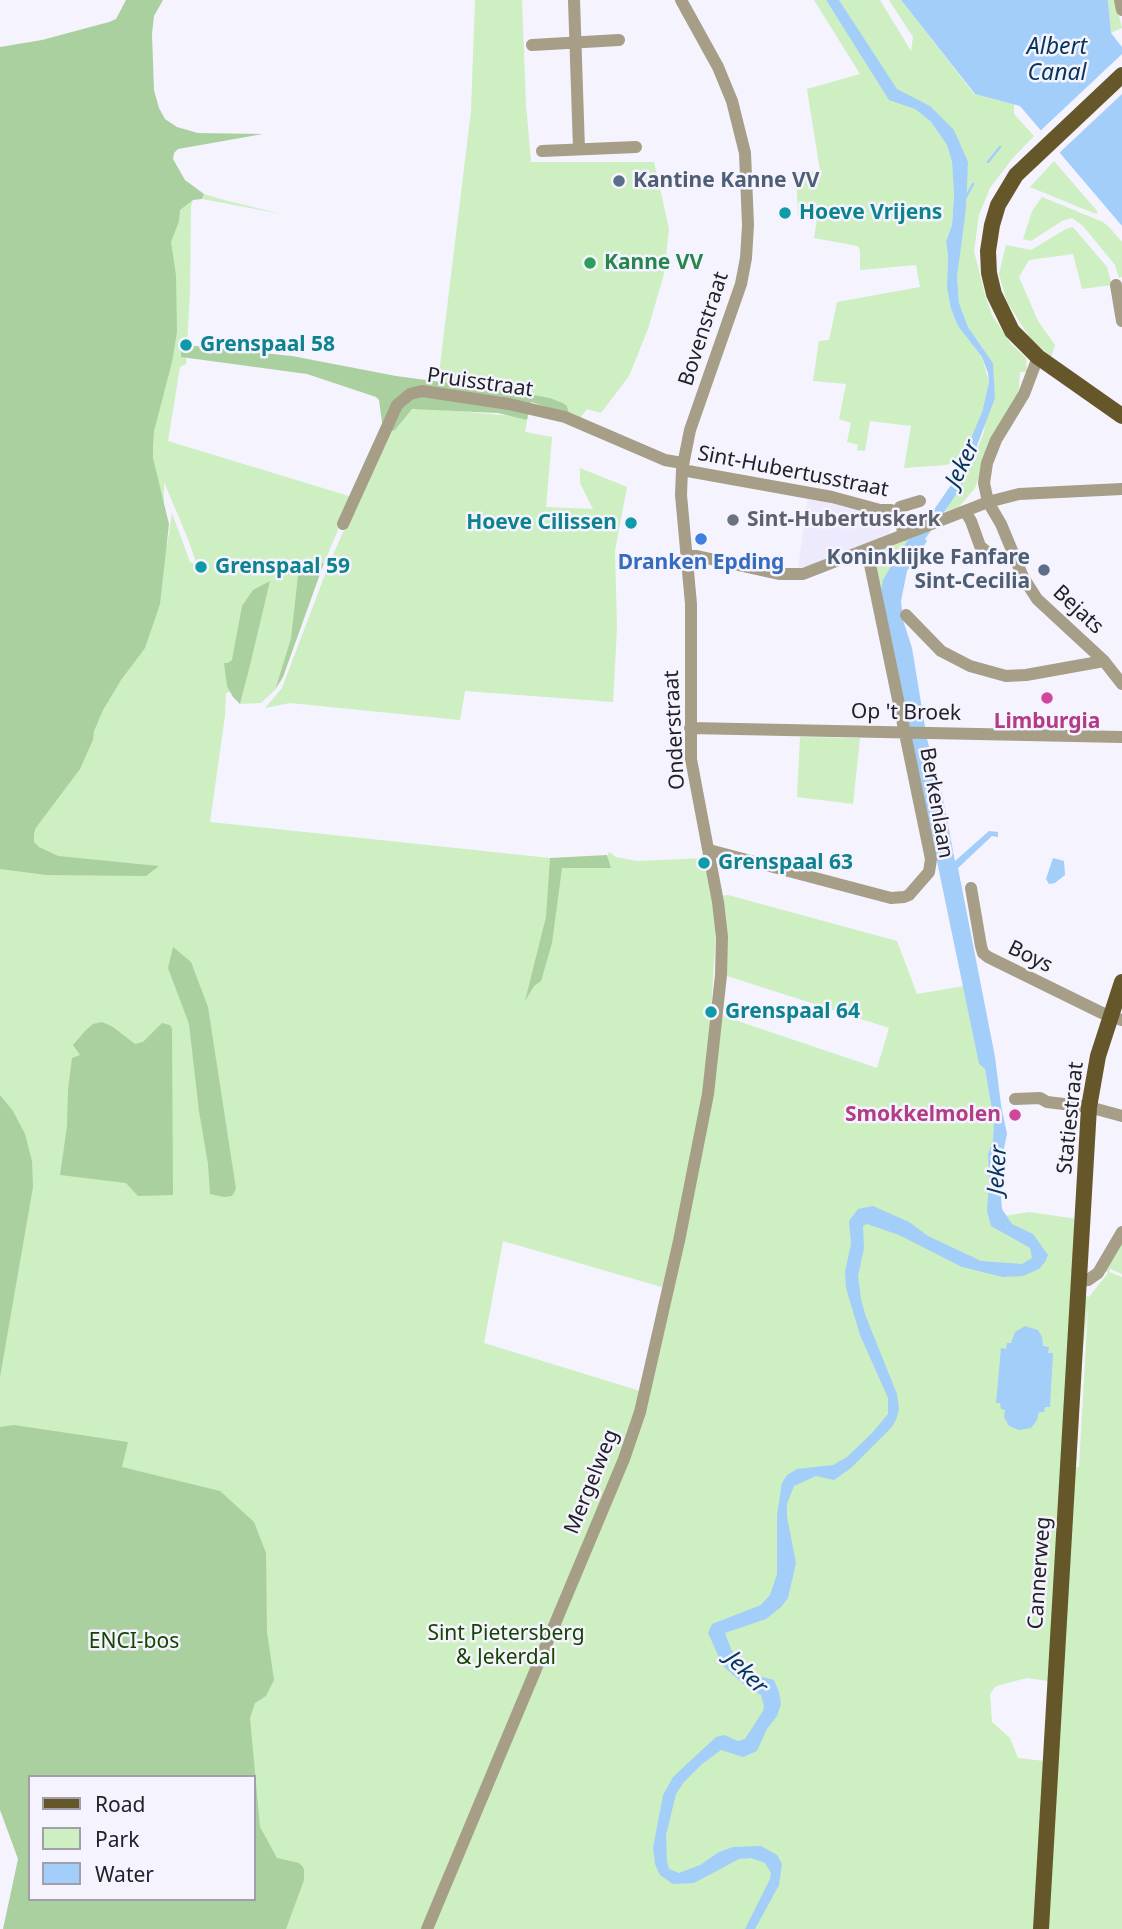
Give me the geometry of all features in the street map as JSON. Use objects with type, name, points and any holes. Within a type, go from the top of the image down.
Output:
[{"type":"main road","points":[[1122,75],[1016,176],[998,205],[988,251],[989,273],[1002,314],[1022,342],[1038,357],[1122,416]]},
{"type":"main road","name":"Statiestraat","points":[[1083,1222],[1089,1107],[1094,1072],[1116,1018],[1122,982]]},
{"type":"main road","name":"Cannerweg","points":[[1041,1929],[1083,1222]]},
{"type":"street","points":[[574,0],[579,149]]},
{"type":"street","name":"Bovenstraat","points":[[681,0],[718,67],[732,101],[745,153],[748,225],[741,284],[690,430],[682,466],[681,495],[688,556]]},
{"type":"street","points":[[1120,0],[1122,10]]},
{"type":"street","points":[[532,45],[619,40]]},
{"type":"street","points":[[542,151],[636,147]]},
{"type":"street","points":[[1117,289],[1122,321]]},
{"type":"street","points":[[988,502],[984,483],[987,463],[996,440],[1024,394],[1038,357]]},
{"type":"street","name":"Pruisstraat","points":[[343,524],[390,417],[402,400],[410,394],[422,391],[509,404],[565,417],[682,466]]},
{"type":"street","name":"Sint-Hubertusstraat","points":[[682,466],[896,513],[899,515],[904,535]]},
{"type":"street","points":[[688,556],[790,575],[814,570],[988,502],[1033,491],[1122,489]]},
{"type":"street","name":"Sint-Hubertusstraat","points":[[896,513],[900,507],[920,501]]},
{"type":"street","name":"Bejats","points":[[988,502],[1001,524],[1014,559],[1037,599],[1104,662],[1122,684]]},
{"type":"street","points":[[965,511],[980,546],[988,552],[1014,559]]},
{"type":"street","name":"Berkenlaan","points":[[709,850],[891,898],[909,895],[929,872],[931,859],[867,550]]},
{"type":"street","name":"Onderstraat","points":[[688,556],[691,604],[691,759],[709,850],[722,937],[715,1026]]},
{"type":"street","points":[[905,615],[942,651],[970,666],[1006,676],[1026,676],[1104,662]]},
{"type":"street","name":"Op 't Broek","points":[[690,728],[1122,737]]},
{"type":"street","name":"Boys","points":[[971,888],[983,953],[1116,1018]]},
{"type":"street","name":"Mergelweg","points":[[427,1929],[624,1459],[640,1412],[694,1170],[708,1094],[715,1026]]},
{"type":"street","points":[[1015,1099],[1040,1098],[1047,1102],[1089,1107],[1122,1116]]},
{"type":"street","points":[[1080,1281],[1088,1280],[1098,1273],[1122,1232]]},
{"type":"shaded area","points":[[808,497],[886,518],[892,523],[889,534],[811,566],[798,568]]},
{"type":"green space","points":[[126,0],[163,0],[154,16],[152,34],[154,90],[165,119],[177,127],[198,133],[263,134],[178,149],[174,153],[173,159],[185,180],[204,194],[202,199],[193,200],[180,210],[171,242],[176,275],[177,332],[153,445],[153,458],[169,524],[160,604],[145,648],[103,710],[80,769],[35,829],[34,835],[34,842],[39,847],[58,856],[159,866],[146,876],[46,875],[0,869],[0,47],[42,40],[109,22],[116,19]]},
{"type":"green space","points":[[475,0],[522,0],[531,162],[654,162],[669,229],[664,274],[648,329],[629,376],[601,413],[587,409],[580,418],[569,414],[563,403],[550,398],[438,382],[471,111]]},
{"type":"green space","points":[[814,0],[826,0],[889,99],[915,109],[931,122],[947,145],[952,162],[954,195],[952,225],[946,242],[947,288],[958,326],[982,357],[989,382],[982,412],[965,458],[946,465],[904,468],[911,426],[870,421],[865,451],[857,450],[858,445],[847,442],[851,423],[839,419],[846,384],[813,381],[819,341],[829,340],[837,302],[920,287],[916,265],[860,270],[858,246],[814,238],[817,219],[798,216],[796,173],[820,171],[807,89],[860,74]]},
{"type":"green space","points":[[839,0],[880,0],[911,51],[913,37],[889,0],[901,0],[974,94],[1014,104],[1014,114],[1034,136],[990,188],[979,215],[974,251],[992,315],[1011,344],[1026,358],[1027,372],[1020,372],[1018,399],[989,450],[975,488],[959,507],[944,512],[961,488],[984,432],[993,363],[968,327],[959,303],[957,277],[968,162],[930,106],[897,90]]},
{"type":"green space","points":[[1108,0],[1115,0],[1122,28],[1111,33]]},
{"type":"green space","name":"Sint Pietersberg & Jekerdal","points":[[0,124],[183,207],[193,200],[186,364],[180,367],[168,441],[352,497],[324,563],[306,564],[291,638],[275,690],[261,703],[240,704],[269,581],[230,692],[226,693],[210,822],[550,858],[607,859],[609,852],[616,857],[637,861],[707,858],[717,913],[711,1012],[877,1068],[889,1028],[724,975],[721,896],[728,895],[897,941],[917,994],[964,986],[979,1064],[985,1069],[994,1122],[993,1140],[988,1154],[988,1207],[1004,1216],[1029,1212],[1077,1219],[1074,1293],[1089,1297],[1108,1273],[1104,1270],[1122,1232],[1122,1274],[1110,1269],[1109,1272],[1122,1277],[1122,1929],[6,1929],[23,1851],[0,1778]],"holes":[[[164,482],[188,539],[197,565],[190,562],[172,513],[167,546],[163,538]],[[503,1241],[665,1288],[640,1391],[484,1343]],[[1088,1307],[1079,1467],[1076,1467],[1081,1365]],[[1027,1678],[1048,1681],[1044,1761],[1018,1758],[1010,1738],[992,1722],[990,1694],[996,1686]]]},
{"type":"green space","points":[[1054,161],[1098,212],[1096,214],[1030,187]]},
{"type":"green space","points":[[204,194],[224,200],[282,214],[202,199]]},
{"type":"green space","points":[[1042,197],[1103,222],[1109,227],[1122,242],[1122,277],[1119,278],[1115,265],[1083,226],[1072,218],[1062,221],[1031,241],[1023,239],[1032,211]]},
{"type":"green space","points":[[1073,227],[1107,267],[1112,285],[1082,289],[1073,254],[1029,260],[1019,277],[1038,321],[1055,345],[1051,357],[1030,338],[1007,302],[999,274],[1006,245],[1031,250]]},
{"type":"green space","points":[[181,341],[186,341],[186,345],[292,356],[396,376],[550,398],[567,406],[569,414],[531,402],[527,420],[498,413],[412,409],[395,430],[387,432],[383,430],[379,400],[376,397],[307,374],[181,357]]},
{"type":"green space","points":[[423,408],[513,416],[527,420],[525,432],[552,437],[546,507],[593,509],[580,483],[580,468],[627,487],[615,551],[617,628],[613,702],[465,691],[460,720],[290,703],[265,708],[282,688],[329,564],[387,432],[398,427],[408,410]]},
{"type":"green space","points":[[909,539],[901,549],[881,591],[874,565],[878,551]]},
{"type":"green space","points":[[324,563],[283,677],[275,690],[291,638],[299,567]]},
{"type":"green space","points":[[270,581],[240,704],[227,686],[224,663],[232,660],[242,606],[253,590]]},
{"type":"green space","points":[[800,737],[860,738],[853,804],[797,797]]},
{"type":"green space","points":[[607,855],[611,868],[562,868],[552,943],[541,981],[534,986],[525,1001],[546,917],[550,858]]},
{"type":"green space","points":[[173,947],[191,962],[208,1007],[236,1189],[232,1196],[210,1194],[189,1024],[168,968]]},
{"type":"green space","points":[[102,1022],[135,1044],[143,1042],[162,1023],[170,1025],[172,1029],[173,1195],[138,1196],[126,1183],[60,1175],[72,1058],[80,1055],[73,1045],[93,1024]]},
{"type":"green space","points":[[0,1095],[13,1111],[25,1134],[32,1161],[33,1187],[0,1377]]},
{"type":"green space","name":"ENCI-bos","points":[[14,1425],[128,1442],[122,1467],[220,1491],[254,1522],[266,1553],[267,1632],[274,1680],[266,1696],[255,1703],[250,1718],[255,1775],[28,1775],[28,1901],[256,1901],[256,1783],[260,1827],[277,1858],[299,1863],[303,1867],[304,1880],[286,1929],[3,1929],[18,1859],[0,1810],[0,1427]]},
{"type":"water","name":"Jeker","points":[[826,0],[839,0],[897,89],[930,106],[954,130],[968,162],[966,208],[957,277],[959,303],[968,327],[993,363],[995,398],[961,488],[925,539],[927,541],[907,571],[901,601],[903,620],[912,648],[927,739],[942,794],[955,861],[989,831],[998,832],[998,837],[992,836],[958,868],[995,1057],[1007,1134],[999,1172],[1002,1209],[1012,1224],[1033,1234],[1048,1255],[1039,1269],[1023,1276],[1003,1277],[962,1267],[899,1235],[867,1224],[863,1226],[864,1248],[858,1276],[861,1299],[897,1394],[899,1409],[896,1420],[851,1468],[834,1480],[816,1476],[794,1486],[787,1504],[787,1517],[796,1563],[788,1598],[766,1619],[725,1633],[731,1649],[745,1669],[751,1674],[774,1680],[781,1704],[777,1716],[767,1729],[757,1751],[743,1757],[721,1750],[684,1782],[676,1794],[666,1835],[669,1869],[679,1873],[733,1847],[761,1846],[777,1855],[782,1864],[779,1885],[755,1929],[745,1929],[770,1879],[771,1873],[765,1863],[751,1858],[739,1859],[694,1883],[673,1884],[660,1875],[653,1848],[663,1795],[673,1777],[716,1737],[724,1735],[738,1741],[745,1739],[763,1711],[761,1695],[723,1666],[708,1633],[712,1624],[761,1605],[770,1595],[777,1574],[777,1515],[782,1483],[787,1475],[797,1469],[833,1465],[847,1457],[888,1414],[888,1398],[860,1335],[846,1288],[845,1272],[851,1244],[849,1221],[858,1209],[873,1206],[981,1261],[1022,1264],[1032,1258],[1030,1248],[991,1226],[987,1211],[988,1154],[993,1140],[994,1122],[985,1069],[979,1064],[881,591],[883,580],[901,549],[909,539],[916,536],[953,482],[982,412],[989,382],[988,373],[982,357],[958,326],[947,288],[946,242],[952,225],[954,195],[952,162],[947,145],[931,122],[915,109],[889,100]]},
{"type":"water","name":"Albert Canal","points":[[901,0],[1108,0],[1111,33],[1122,47],[1122,226],[1020,106],[975,94]]},
{"type":"water","points":[[1053,858],[1064,861],[1065,875],[1049,884],[1046,879]]},
{"type":"water","points":[[1025,1326],[1038,1330],[1043,1346],[1049,1347],[1048,1353],[1053,1353],[1050,1407],[1039,1412],[1031,1428],[1019,1430],[1009,1426],[1004,1417],[1005,1410],[1001,1409],[1000,1403],[996,1403],[1001,1348],[1006,1349],[1015,1332]]},
{"type":"pier","points":[[1122,54],[1122,94],[1057,155],[1038,133]]},
{"type":"waterway","points":[[988,162],[1000,147]]},
{"type":"waterway","points":[[966,197],[973,184]]},
{"type":"place","name":"Kantine Kanne VV","points":[[619,181]]},
{"type":"place","name":"Hoeve Vrijens","points":[[785,213]]},
{"type":"place","name":"Kanne VV","points":[[590,263]]},
{"type":"place","name":"Grenspaal 58","points":[[186,345]]},
{"type":"place","name":"Sint-Hubertuskerk","points":[[733,520]]},
{"type":"place","name":"Hoeve Cilissen","points":[[631,523]]},
{"type":"place","name":"Dranken Epding","points":[[701,539]]},
{"type":"place","name":"Grenspaal 59","points":[[201,567]]},
{"type":"place","name":"Koninklijke Fanfare Sint-Cecilia","points":[[1044,570]]},
{"type":"place","name":"Limburgia","points":[[1047,698]]},
{"type":"place","name":"Grenspaal 63","points":[[704,863]]},
{"type":"place","name":"Grenspaal 64","points":[[711,1012]]},
{"type":"place","name":"Smokkelmolen","points":[[1015,1115]]}]
